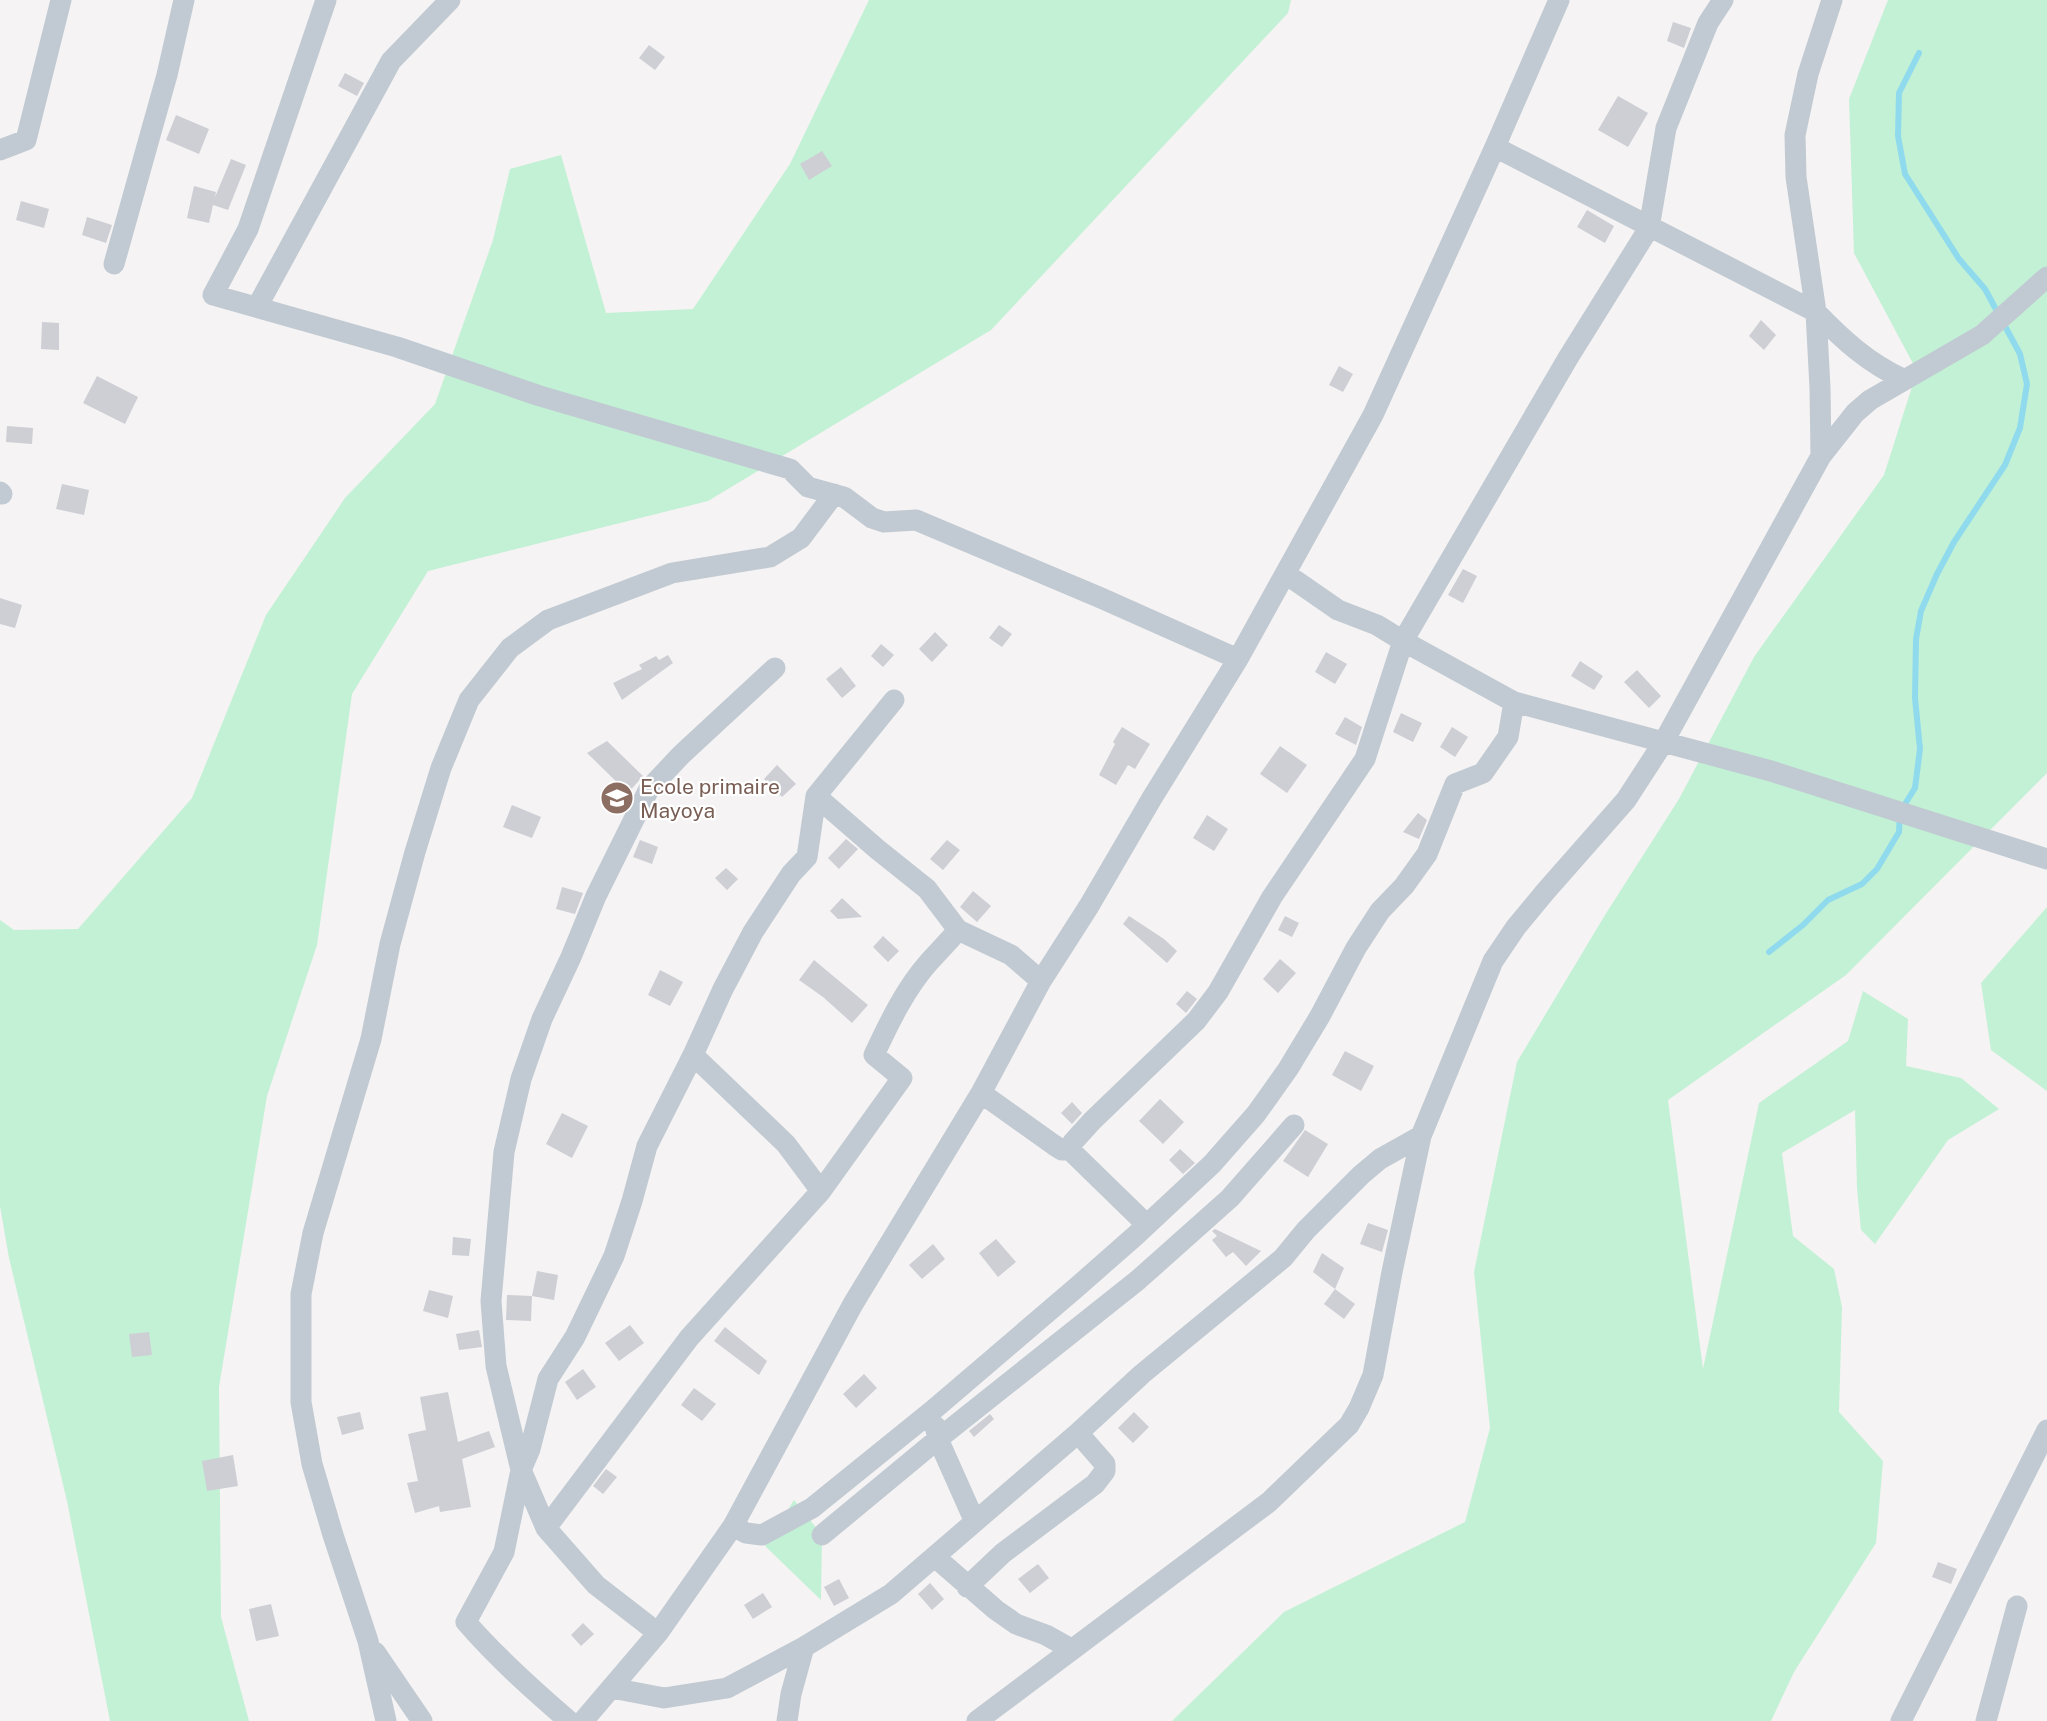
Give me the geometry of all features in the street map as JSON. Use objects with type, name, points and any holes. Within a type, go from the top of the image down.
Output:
[{"type":"street","points":[[26,140],[61,0]]},
{"type":"street","points":[[114,264],[167,75],[184,0]]},
{"type":"street","points":[[326,0],[248,229],[213,295],[397,347],[540,396],[790,469],[808,487],[844,497],[872,518],[884,522],[916,520],[1122,606],[1238,659]]},
{"type":"street","points":[[257,307],[391,61],[450,0]]},
{"type":"street","points":[[583,1721],[658,1634],[733,1526],[853,1304],[981,1093],[1041,981],[1089,906],[1152,798],[1238,659],[1373,415],[1559,0]]},
{"type":"street","points":[[1070,1150],[1073,1142],[1092,1121],[1196,1021],[1210,1004],[1272,897],[1365,759],[1403,641],[1568,358],[1649,228],[1666,128],[1708,23],[1723,0]]},
{"type":"street","points":[[1821,456],[1816,312],[1796,177],[1795,135],[1808,74],[1832,0]]},
{"type":"street","points":[[0,132],[26,140]]},
{"type":"street","points":[[0,150],[26,140]]},
{"type":"street","points":[[1495,147],[1816,312],[1849,345],[1878,366],[1903,379]]},
{"type":"street","points":[[977,1721],[1071,1648],[1269,1502],[1349,1425],[1373,1375],[1421,1136],[1493,961],[1516,927],[1626,800],[1663,743],[1821,456],[1855,413],[1870,400],[1903,379],[1982,335],[2047,277]]},
{"type":"street","points":[[386,1721],[368,1641],[312,1464],[301,1402],[301,1294],[313,1233],[371,1039],[390,944],[441,768],[469,700],[510,648],[548,620],[672,573],[770,557],[801,538],[834,494]]},
{"type":"street","points":[[1286,574],[1338,610],[1377,625],[1514,702],[1771,771],[2047,859]]},
{"type":"street","points":[[658,1634],[596,1585],[546,1528],[521,1470],[496,1366],[491,1301],[504,1152],[521,1079],[542,1019],[596,896],[649,789],[681,755],[775,668]]},
{"type":"street","points":[[569,1721],[528,1686],[466,1622],[504,1552],[521,1470],[533,1439],[548,1379],[576,1337],[614,1256],[647,1146],[753,932],[791,874],[807,857],[816,796],[894,700]]},
{"type":"street","points":[[733,1526],[746,1533],[762,1535],[812,1508],[932,1411],[1147,1225],[1212,1164],[1256,1114],[1288,1069],[1320,1016],[1356,948],[1380,911],[1404,886],[1427,854],[1455,784],[1483,773],[1508,737],[1514,702]]},
{"type":"street","points":[[816,796],[927,890],[958,930],[1011,955],[1041,981]]},
{"type":"street","points":[[546,1528],[689,1338],[821,1191],[902,1078],[874,1056],[894,1012],[928,962],[958,930]]},
{"type":"street","points":[[693,1055],[786,1144],[821,1191]]},
{"type":"street","points":[[981,1093],[1054,1145],[1062,1150],[1070,1150],[1147,1225]]},
{"type":"street","points":[[822,1535],[938,1439],[1138,1280],[1230,1198],[1294,1125]]},
{"type":"street","points":[[612,1688],[664,1698],[727,1688],[804,1647],[891,1594],[1078,1433],[1142,1374],[1283,1258],[1306,1230],[1361,1174],[1380,1159],[1421,1136]]},
{"type":"street","points":[[932,1411],[938,1439],[975,1522]]},
{"type":"street","points":[[1900,1721],[2047,1430]]},
{"type":"street","points":[[967,1587],[1003,1553],[1095,1484],[1106,1471],[1105,1464],[1078,1433]]},
{"type":"street","points":[[935,1557],[996,1611],[1016,1624],[1046,1635],[1071,1648]]},
{"type":"street","points":[[1986,1721],[2017,1606]]},
{"type":"street","points":[[368,1641],[422,1721]]},
{"type":"street","points":[[787,1721],[791,1694],[804,1647]]},
{"type":"green space","points":[[869,0],[1291,0],[1288,13],[991,330],[708,501],[428,571],[352,694],[317,945],[267,1096],[219,1387],[221,1617],[249,1721],[110,1721],[67,1501],[9,1258],[0,1206],[0,920],[14,930],[78,929],[192,798],[266,615],[345,498],[435,404],[493,240],[510,169],[561,155],[606,313],[693,309],[790,164]]},
{"type":"green space","points":[[1888,0],[2047,0],[2047,773],[1846,975],[1668,1100],[1703,1369],[1759,1103],[1848,1041],[1863,991],[1908,1019],[1906,1066],[1961,1078],[1999,1109],[1948,1140],[1875,1244],[1861,1230],[1857,1188],[1855,1110],[1782,1153],[1793,1236],[1834,1269],[1842,1307],[1839,1412],[1883,1461],[1876,1543],[1794,1672],[1771,1721],[1172,1721],[1284,1612],[1465,1522],[1490,1428],[1474,1272],[1517,1062],[1605,915],[1679,799],[1754,657],[1884,475],[1917,371],[1854,253],[1849,99]]},
{"type":"green space","points":[[2047,907],[2047,1091],[1991,1050],[1981,983]]},
{"type":"green space","points":[[794,1500],[822,1535],[821,1600],[765,1546]]},
{"type":"building","points":[[1673,22],[1691,28],[1684,48],[1667,41]]},
{"type":"building","points":[[649,45],[665,57],[655,70],[639,58]]},
{"type":"building","points":[[345,73],[364,83],[357,96],[338,86]]},
{"type":"building","points":[[1618,96],[1648,113],[1628,147],[1598,130]]},
{"type":"building","points":[[176,115],[209,129],[199,154],[166,140]]},
{"type":"building","points":[[822,151],[832,166],[809,180],[800,164]]},
{"type":"building","points":[[231,159],[246,165],[228,210],[213,205],[209,223],[187,218],[194,186],[216,192],[215,197]]},
{"type":"building","points":[[21,201],[49,209],[44,228],[16,220]]},
{"type":"building","points":[[1587,210],[1614,226],[1605,243],[1577,227]]},
{"type":"building","points":[[87,217],[112,225],[106,243],[82,235]]},
{"type":"building","points":[[1761,320],[1776,335],[1764,350],[1749,336]]},
{"type":"building","points":[[42,322],[59,323],[59,350],[41,349]]},
{"type":"building","points":[[1339,366],[1353,374],[1343,392],[1329,385]]},
{"type":"building","points":[[97,376],[138,397],[125,424],[83,403]]},
{"type":"building","points":[[7,426],[33,428],[32,444],[6,442]]},
{"type":"building","points":[[62,484],[89,490],[84,515],[56,509]]},
{"type":"building","points":[[1463,569],[1477,576],[1463,603],[1448,595]]},
{"type":"building","points":[[0,598],[22,605],[15,628],[0,624]]},
{"type":"building","points":[[999,625],[1012,634],[1002,647],[989,638]]},
{"type":"building","points":[[935,632],[948,645],[932,662],[919,649]]},
{"type":"building","points":[[881,644],[894,655],[883,667],[871,656]]},
{"type":"building","points":[[1326,652],[1347,664],[1335,684],[1315,672]]},
{"type":"building","points":[[668,655],[673,663],[622,700],[613,683],[642,669],[639,665],[656,656],[659,660]]},
{"type":"building","points":[[1580,661],[1603,676],[1594,690],[1571,676]]},
{"type":"building","points":[[841,667],[856,686],[842,698],[826,679]]},
{"type":"building","points":[[1637,670],[1661,696],[1649,708],[1624,682]]},
{"type":"building","points":[[1401,713],[1422,723],[1413,742],[1393,732]]},
{"type":"building","points":[[1345,717],[1362,727],[1356,745],[1335,734]]},
{"type":"building","points":[[1122,727],[1150,744],[1135,769],[1128,765],[1116,785],[1099,775]]},
{"type":"building","points":[[1452,727],[1468,737],[1455,757],[1440,747]]},
{"type":"building","points":[[607,741],[643,776],[628,793],[587,753]]},
{"type":"building","points":[[1280,746],[1307,765],[1287,793],[1260,774]]},
{"type":"building","points":[[777,765],[796,784],[782,797],[764,779]]},
{"type":"building","points":[[512,805],[541,817],[532,838],[503,827]]},
{"type":"building","points":[[1418,813],[1427,820],[1419,839],[1403,832]]},
{"type":"building","points":[[1207,815],[1228,829],[1214,851],[1193,838]]},
{"type":"building","points":[[846,839],[858,849],[839,869],[828,858]]},
{"type":"building","points":[[640,840],[658,847],[652,864],[633,857]]},
{"type":"building","points":[[947,840],[960,850],[943,870],[930,859]]},
{"type":"building","points":[[726,868],[738,879],[727,890],[715,878]]},
{"type":"building","points":[[562,887],[583,893],[575,914],[556,909]]},
{"type":"building","points":[[973,891],[991,906],[977,922],[960,907]]},
{"type":"building","points":[[842,898],[862,917],[838,919],[830,911]]},
{"type":"building","points":[[1129,916],[1164,939],[1177,951],[1167,963],[1123,924]]},
{"type":"building","points":[[1285,916],[1299,923],[1292,937],[1278,930]]},
{"type":"building","points":[[883,936],[899,951],[888,962],[873,947]]},
{"type":"building","points":[[1280,959],[1296,973],[1278,993],[1263,979]]},
{"type":"building","points":[[814,960],[868,1005],[852,1023],[823,997],[799,980]]},
{"type":"building","points":[[660,970],[683,982],[670,1006],[648,995]]},
{"type":"building","points":[[1187,991],[1197,999],[1186,1013],[1176,1004]]},
{"type":"building","points":[[1345,1051],[1374,1066],[1361,1091],[1332,1075]]},
{"type":"building","points":[[1160,1099],[1184,1122],[1163,1144],[1139,1121]]},
{"type":"building","points":[[1072,1102],[1082,1113],[1072,1124],[1061,1113]]},
{"type":"building","points":[[562,1113],[588,1126],[572,1158],[546,1144]]},
{"type":"building","points":[[1305,1130],[1328,1144],[1308,1177],[1283,1161]]},
{"type":"building","points":[[1180,1149],[1195,1163],[1183,1174],[1169,1160]]},
{"type":"building","points":[[1368,1223],[1388,1230],[1382,1252],[1360,1244]]},
{"type":"building","points":[[1215,1229],[1261,1251],[1246,1266],[1233,1252],[1226,1257],[1212,1240],[1217,1236],[1212,1231]]},
{"type":"building","points":[[453,1237],[471,1239],[469,1256],[452,1255]]},
{"type":"building","points":[[996,1239],[1016,1262],[998,1277],[979,1253]]},
{"type":"building","points":[[933,1244],[945,1259],[922,1279],[909,1265]]},
{"type":"building","points":[[1322,1253],[1344,1268],[1335,1289],[1313,1272]]},
{"type":"building","points":[[537,1271],[558,1275],[554,1300],[532,1296]]},
{"type":"building","points":[[1335,1289],[1355,1304],[1344,1319],[1324,1304]]},
{"type":"building","points":[[429,1290],[453,1296],[448,1318],[423,1311]]},
{"type":"building","points":[[507,1295],[532,1296],[531,1321],[506,1320]]},
{"type":"building","points":[[630,1325],[644,1343],[619,1361],[605,1343]]},
{"type":"building","points":[[725,1327],[767,1361],[759,1375],[714,1341]]},
{"type":"building","points":[[479,1330],[482,1347],[459,1350],[456,1334]]},
{"type":"building","points":[[149,1332],[152,1355],[132,1357],[129,1334]]},
{"type":"building","points":[[583,1369],[596,1387],[577,1400],[565,1382]]},
{"type":"building","points":[[864,1374],[877,1388],[856,1408],[843,1394]]},
{"type":"building","points":[[694,1388],[716,1404],[702,1421],[681,1405]]},
{"type":"building","points":[[448,1392],[458,1442],[489,1431],[495,1447],[462,1459],[471,1507],[440,1512],[439,1506],[415,1513],[407,1483],[418,1481],[408,1434],[426,1430],[420,1397]]},
{"type":"building","points":[[360,1412],[364,1429],[342,1435],[337,1417]]},
{"type":"building","points":[[1134,1412],[1149,1427],[1133,1443],[1118,1428]]},
{"type":"building","points":[[990,1414],[994,1419],[974,1437],[969,1431]]},
{"type":"building","points":[[233,1455],[238,1486],[207,1491],[202,1461]]},
{"type":"building","points":[[606,1469],[617,1477],[603,1494],[593,1486]]},
{"type":"building","points":[[1938,1562],[1957,1569],[1951,1584],[1932,1577]]},
{"type":"building","points":[[1038,1564],[1049,1578],[1030,1593],[1018,1579]]},
{"type":"building","points":[[839,1579],[849,1598],[834,1606],[824,1587]]},
{"type":"building","points":[[930,1583],[944,1599],[932,1610],[918,1594]]},
{"type":"building","points":[[763,1593],[772,1607],[753,1619],[744,1605]]},
{"type":"building","points":[[271,1604],[279,1636],[256,1641],[249,1609]]},
{"type":"building","points":[[583,1623],[594,1634],[581,1646],[571,1635]]},
{"type":"waterway","points":[[1769,952],[1803,925],[1828,900],[1862,884],[1877,869],[1899,832],[1900,812],[1915,788],[1920,749],[1915,698],[1916,639],[1921,611],[1954,542],[2005,465],[2020,428],[2027,384],[2020,354],[1985,289],[1959,259],[1905,174],[1898,136],[1899,93],[1919,53]]},
{"type":"place","name":"Ecole primaire Mayoya","points":[[617,798]]}]
